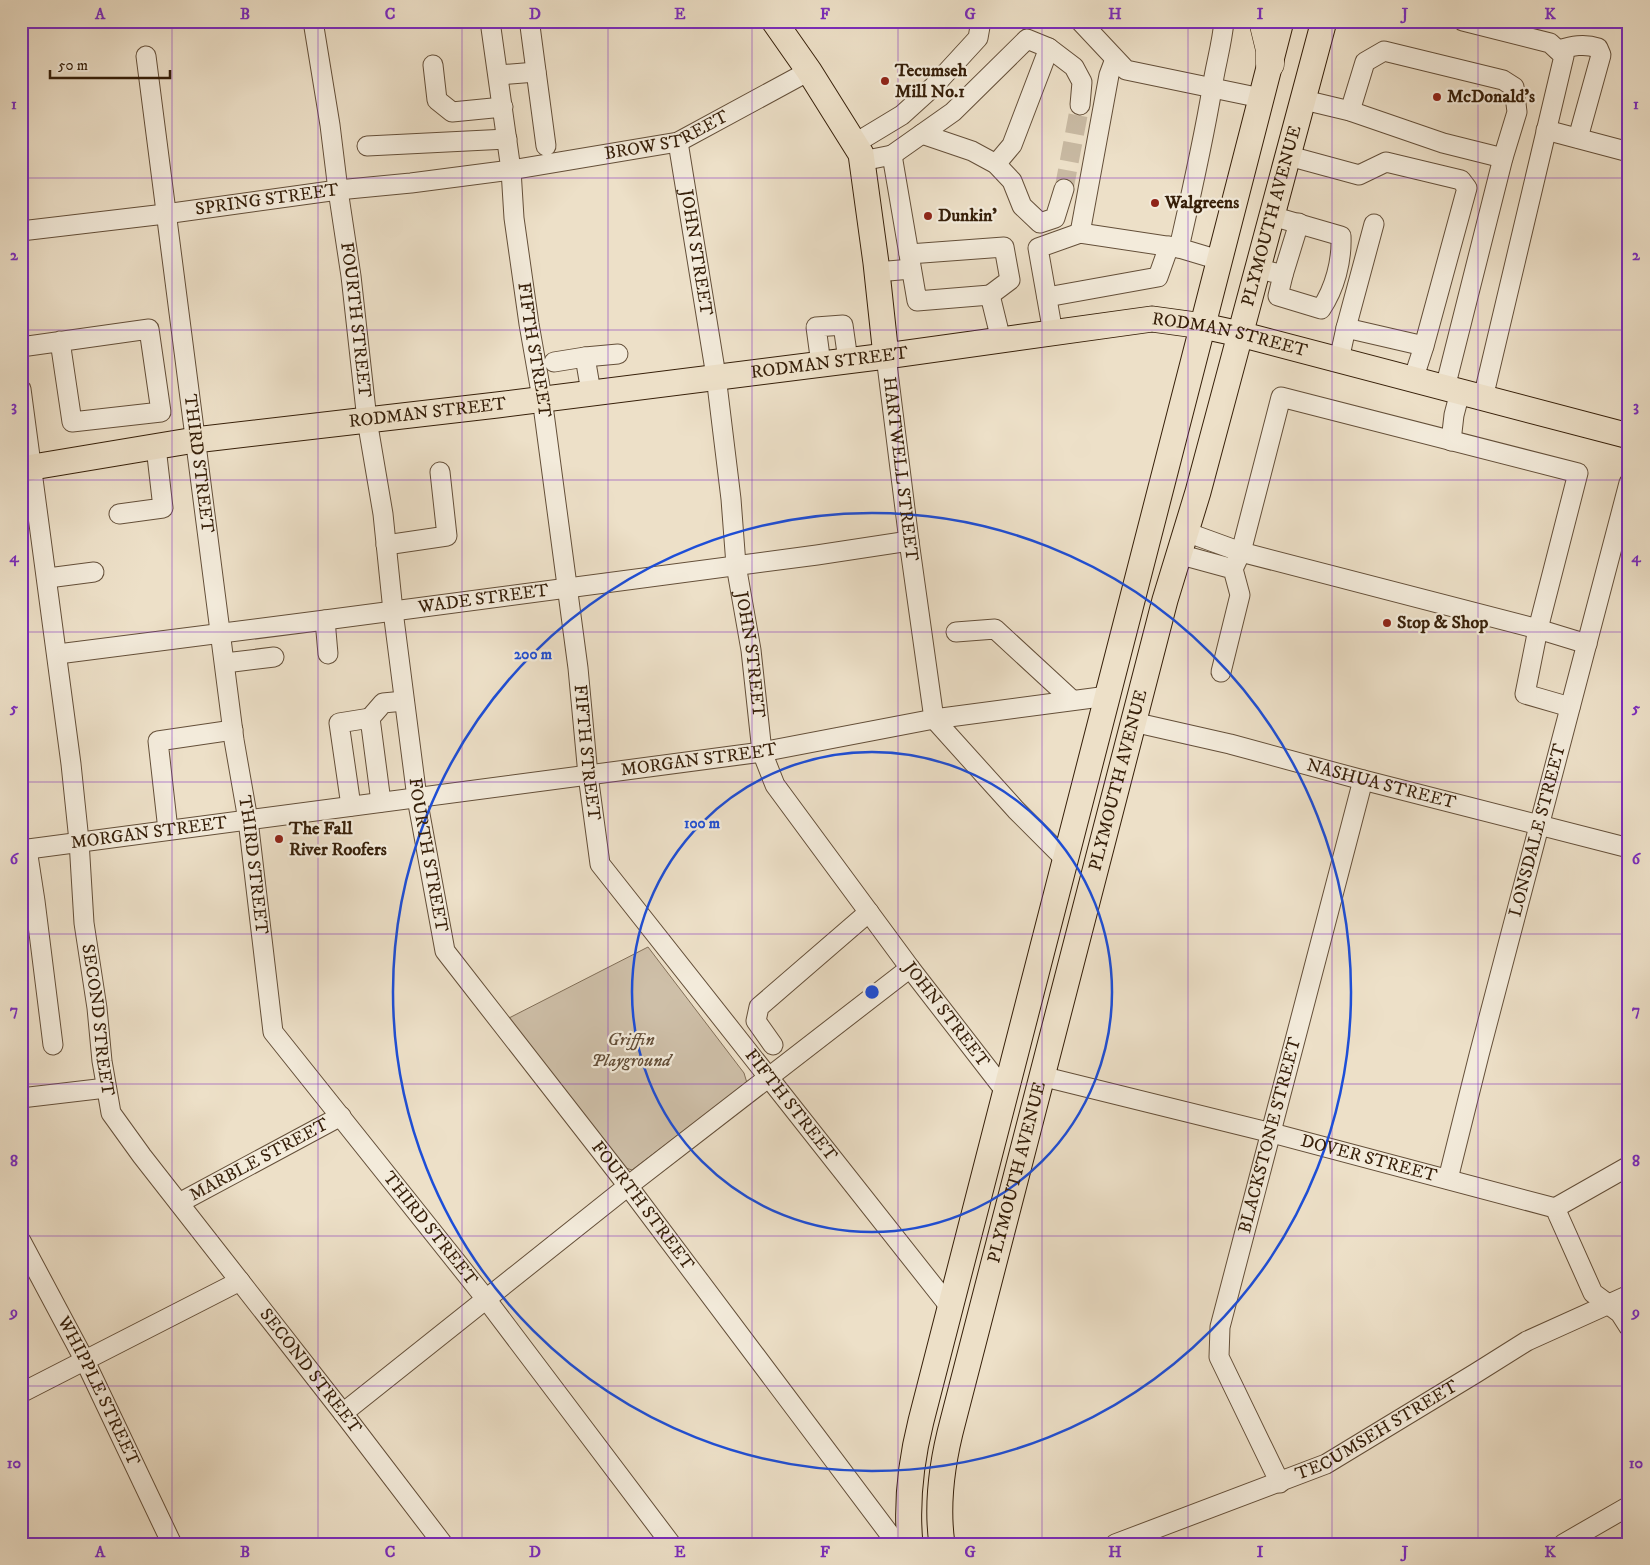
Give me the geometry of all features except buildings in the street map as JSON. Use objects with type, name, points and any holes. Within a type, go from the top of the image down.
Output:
[{"type":"highway","points":[[1263,21],[1270,50],[1270,64]]},
{"type":"main road","name":"HARTWELL STREET","points":[[774,21],[809,71],[858,153],[877,272],[886,356]]},
{"type":"main road","name":"PLYMOUTH AVENUE","points":[[910,1544],[909,1503],[912,1461],[1281,21]]},
{"type":"main road","name":"PLYMOUTH AVENUE","points":[[942,1544],[940,1495],[945,1450],[1133,722],[1182,543],[1198,492],[1324,21]]},
{"type":"main road","name":"RODMAN STREET","points":[[27,469],[195,440],[886,356],[1152,319],[1203,326],[1240,334],[1629,436]]},
{"type":"street","name":"FOURTH STREET","points":[[313,21],[351,276],[367,420],[384,514],[393,611],[417,798],[445,952],[628,1186],[897,1544]]},
{"type":"street","name":"FIFTH STREET","points":[[490,21],[511,170],[514,218],[542,398],[578,668],[588,775],[600,864],[950,1307]]},
{"type":"street","points":[[858,153],[934,86],[978,38],[981,21]]},
{"type":"street","points":[[1047,297],[1158,277],[1174,247],[1208,116],[1222,44],[1224,21]]},
{"type":"street","points":[[1451,441],[1454,415],[1546,130],[1564,56],[1550,43],[1463,21]]},
{"type":"street","points":[[1088,24],[1126,70],[1261,98]]},
{"type":"street","points":[[530,26],[546,146]]},
{"type":"street","points":[[858,153],[892,156],[953,112],[1027,30],[1074,67],[1082,82],[1080,105]]},
{"type":"street","points":[[1558,50],[1589,45],[1598,48],[1601,56],[1578,138]]},
{"type":"street","points":[[996,164],[1012,145],[1049,48]]},
{"type":"street","points":[[1350,111],[1364,62],[1384,51],[1503,80],[1514,87],[1517,112],[1503,158],[1462,393]]},
{"type":"street","name":"THIRD STREET","points":[[146,56],[165,214],[222,633],[233,730],[248,820],[273,1032],[486,1299],[671,1544]]},
{"type":"street","points":[[1080,233],[1109,75],[1115,59]]},
{"type":"street","points":[[433,65],[437,100],[452,112],[503,107]]},
{"type":"street","name":"BROW STREET","points":[[511,170],[678,142],[809,71]]},
{"type":"street","points":[[499,76],[536,72]]},
{"type":"street","points":[[1304,100],[1350,111],[1443,143],[1503,158]]},
{"type":"street","points":[[1546,130],[1629,152]]},
{"type":"street","points":[[922,134],[972,151],[996,164],[1012,181],[1022,206],[1040,223],[1055,218],[1064,189]]},
{"type":"street","points":[[366,146],[507,139]]},
{"type":"street","name":"JOHN STREET","points":[[678,142],[716,376],[732,499],[736,565],[750,650],[762,752],[775,785],[910,968],[1006,1092]]},
{"type":"street","points":[[877,272],[910,262],[1004,247],[1010,280],[990,295],[917,301],[910,262],[892,156]]},
{"type":"street","points":[[1289,156],[1359,175],[1386,162],[1461,180],[1467,188],[1413,380]]},
{"type":"street","name":"SPRING STREET","points":[[21,231],[165,214],[338,190],[411,184],[511,170]]},
{"type":"street","points":[[1272,216],[1341,236],[1342,254],[1329,297],[1322,309],[1278,296],[1299,224]]},
{"type":"street","points":[[1339,360],[1374,224]]},
{"type":"street","points":[[1054,333],[1038,248],[1080,233],[1174,247],[1219,260]]},
{"type":"street","points":[[1257,268],[1283,275]]},
{"type":"street","points":[[990,295],[1001,340]]},
{"type":"street","points":[[821,364],[816,326],[843,325],[848,360]]},
{"type":"street","points":[[1346,328],[1424,346]]},
{"type":"street","points":[[21,347],[60,341],[149,329],[161,412],[72,422],[60,341]]},
{"type":"street","points":[[554,362],[618,354]]},
{"type":"street","name":"HARTWELL STREET","points":[[886,356],[934,719]]},
{"type":"street","points":[[585,357],[591,392]]},
{"type":"street","name":"SECOND STREET","points":[[21,389],[27,469],[48,578],[58,654],[79,841],[84,923],[111,1114],[344,1413],[443,1544]]},
{"type":"street","points":[[1221,672],[1240,595],[1237,561],[1281,397],[1578,474],[1538,629],[1525,694],[1570,707]]},
{"type":"street","points":[[119,514],[163,508],[156,447]]},
{"type":"street","points":[[386,545],[447,536],[440,472]]},
{"type":"street","name":"LONSDALE STREET","points":[[1448,1179],[1570,707],[1626,505],[1629,483]]},
{"type":"street","name":"WADE STREET","points":[[58,654],[817,555],[909,541]]},
{"type":"street","points":[[1182,543],[1237,561],[1538,629],[1587,644]]},
{"type":"street","points":[[48,578],[94,572]]},
{"type":"street","points":[[325,620],[328,654]]},
{"type":"street","points":[[956,632],[996,629],[1072,700]]},
{"type":"street","points":[[225,663],[274,657]]},
{"type":"street","name":"MORGAN STREET","points":[[24,850],[79,841],[762,752],[934,719],[1108,696]]},
{"type":"street","points":[[351,806],[339,723],[370,718],[383,703],[404,701]]},
{"type":"street","points":[[370,718],[381,802]]},
{"type":"street","points":[[934,719],[1016,810],[1066,860]]},
{"type":"street","name":"NASHUA STREET","points":[[1133,722],[1230,744],[1629,848]]},
{"type":"street","points":[[168,830],[158,741],[233,730]]},
{"type":"street","name":"BLACKSTONE STREET","points":[[1280,1482],[1220,1357],[1220,1327],[1363,780]]},
{"type":"street","points":[[24,850],[35,901],[53,1045]]},
{"type":"street","points":[[774,1045],[756,1021],[759,1006],[869,912]]},
{"type":"street","points":[[344,1413],[628,1186],[910,968]]},
{"type":"street","name":"DOVER STREET","points":[[1041,1076],[1272,1133],[1555,1208]]},
{"type":"street","points":[[21,1098],[106,1088]]},
{"type":"street","name":"MARBLE STREET","points":[[179,1203],[341,1116]]},
{"type":"street","points":[[1629,1166],[1555,1208],[1593,1293],[1620,1313],[1629,1327]]},
{"type":"street","name":"WHIPPLE STREET","points":[[21,1241],[85,1361],[172,1544]]},
{"type":"street","points":[[21,1392],[240,1281]]},
{"type":"street","name":"TECUMSEH STREET","points":[[1115,1544],[1326,1464],[1526,1341],[1629,1295]]},
{"type":"street","points":[[1563,1544],[1629,1506]]},
{"type":"green space","name":"Griffin Playground","points":[[648,947],[744,1073],[747,1083],[632,1170],[626,1168],[509,1018]]},
{"type":"tunnel","points":[[1064,189],[1080,105]]},
{"type":"place","name":"Tecumseh Mill No.1","points":[[885,81]]},
{"type":"place","name":"McDonald's","points":[[1437,97]]},
{"type":"place","name":"Walgreens","points":[[1155,203]]},
{"type":"place","name":"Dunkin'","points":[[928,216]]},
{"type":"place","name":"Stop & Shop","points":[[1387,623]]},
{"type":"place","name":"The Fall River Roofers","points":[[279,839]]}]
